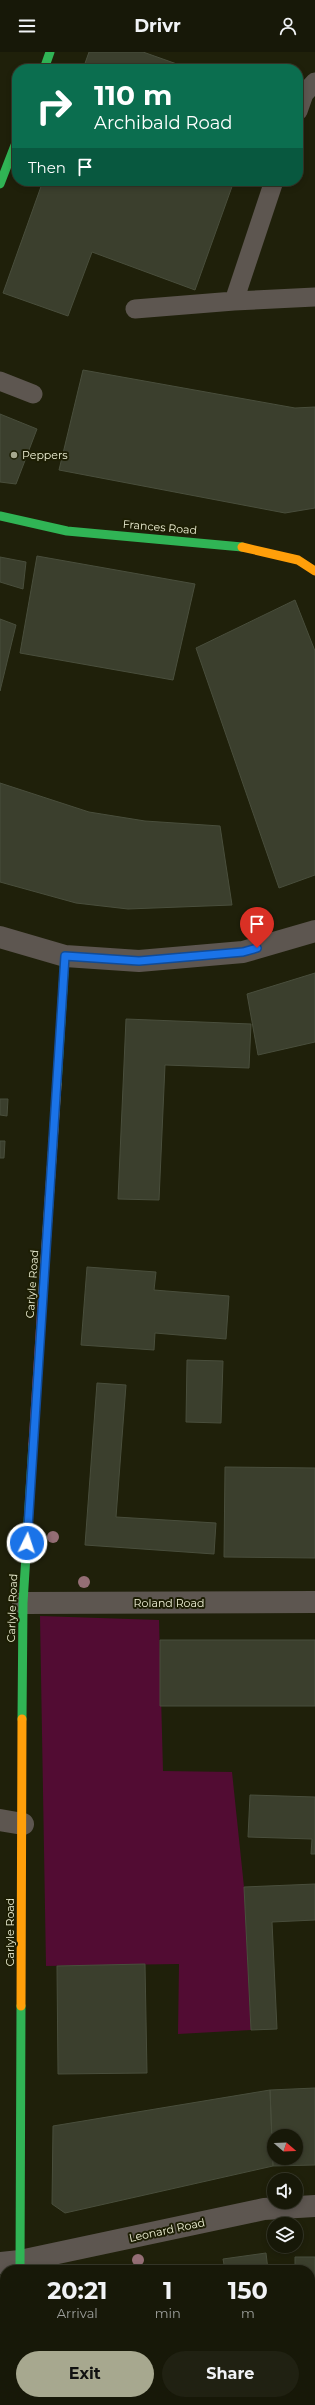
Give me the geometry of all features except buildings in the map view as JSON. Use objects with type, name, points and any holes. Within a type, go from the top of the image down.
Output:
[{"type":"street","points":[[46,64],[50,52]]},
{"type":"street","points":[[0,184],[12,153]]},
{"type":"street","name":"Frances Road","points":[[0,516],[67,531],[245,547],[298,560],[315,571]]},
{"type":"street","points":[[0,938],[65,956],[139,961],[243,952],[315,931]]},
{"type":"street","name":"Carlyle Road","points":[[14,2265],[23,1824],[23,1603],[65,956]]},
{"type":"street","name":"Roland Road","points":[[23,1603],[315,1602]]},
{"type":"street","points":[[0,1820],[23,1824]]},
{"type":"street","name":"Leonard Road","points":[[14,2265],[264,2208],[315,2206]]},
{"type":"lane","points":[[303,97],[315,82]]},
{"type":"lane","points":[[234,301],[272,186]]},
{"type":"lane","points":[[135,309],[234,301],[315,297]]},
{"type":"lane","points":[[0,381],[33,394]]},
{"type":"shaded area","points":[[40,1616],[159,1620],[163,1771],[232,1772],[244,1887],[251,2030],[178,2034],[179,1964],[46,1966]]},
{"type":"traffic: fast","points":[[46,64],[50,52]]},
{"type":"traffic: fast","points":[[0,184],[12,153]]},
{"type":"traffic: fast","points":[[0,516],[67,531],[242,547]]},
{"type":"traffic: fast","points":[[57,1084],[65,956]]},
{"type":"traffic: fast","points":[[22,1719],[23,1603],[33,1444]]},
{"type":"traffic: fast","points":[[20,2265],[21,2006]]},
{"type":"traffic: slow","points":[[242,547],[298,560],[315,571]]},
{"type":"traffic: slow","points":[[42,1305],[57,1084]]},
{"type":"traffic: slow","points":[[21,2006],[22,1719]]},
{"type":"traffic: jam","points":[[33,1444],[42,1305]]},
{"type":"place","name":"Peppers","points":[[14,455]]},
{"type":"route","points":[[27,1543],[65,956],[139,961],[243,952],[257,948]]}]
